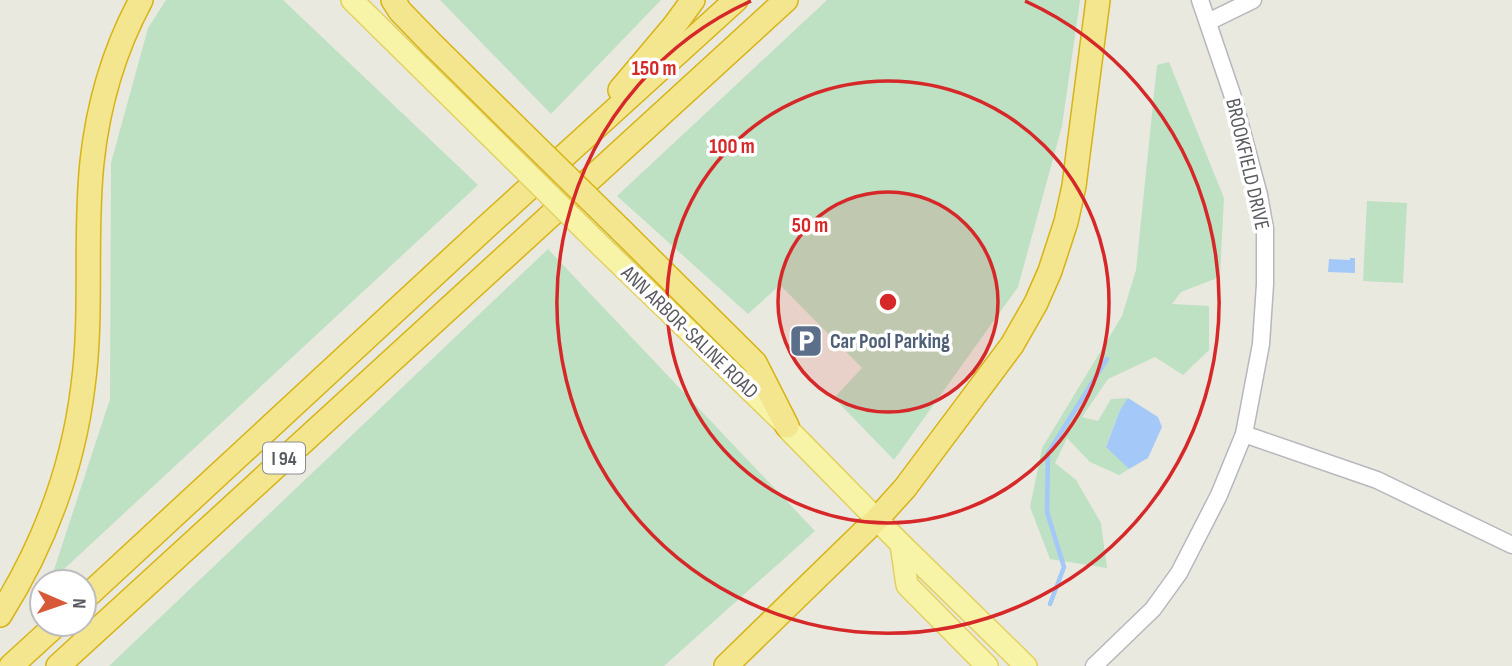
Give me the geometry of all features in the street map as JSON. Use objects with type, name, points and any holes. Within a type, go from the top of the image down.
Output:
[{"type":"highway","points":[[0,615],[33,557],[52,513],[72,445],[84,374],[92,163],[111,69],[127,26],[141,0]]},
{"type":"highway","points":[[393,0],[424,36],[755,363],[787,426]]},
{"type":"highway","points":[[587,136],[626,82],[693,0]]},
{"type":"highway","name":"I 94","points":[[98,586],[736,0]]},
{"type":"highway","name":"I 94","points":[[58,666],[786,0]]},
{"type":"highway","points":[[726,666],[877,519],[912,480],[1012,345],[1036,303],[1066,222],[1074,186],[1098,0]]},
{"type":"highway","points":[[11,666],[42,638]]},
{"type":"main road","name":"ANN ARBOR-SALINE ROAD","points":[[352,0],[787,426],[901,544],[1026,666]]},
{"type":"main road","points":[[901,544],[907,585],[987,666]]},
{"type":"street","name":"BROOKFIELD DRIVE","points":[[1094,666],[1153,608],[1179,573],[1219,495],[1244,434],[1261,344],[1265,229],[1259,195],[1232,94],[1200,0]]},
{"type":"street","points":[[1208,22],[1253,0]]},
{"type":"street","points":[[1244,434],[1377,480],[1512,545]]},
{"type":"green space","points":[[166,0],[283,0],[478,185],[65,568],[55,568],[110,399],[111,163],[148,28]]},
{"type":"green space","points":[[440,0],[661,0],[551,114]]},
{"type":"green space","points":[[827,0],[1080,0],[1062,126],[1018,287],[894,460],[834,398],[862,368],[780,285],[748,314],[617,196]]},
{"type":"green space","points":[[1169,62],[1224,198],[1220,277],[1181,292],[1172,304],[1209,306],[1209,350],[1183,375],[1155,357],[1108,379],[1082,417],[1098,421],[1111,399],[1128,398],[1120,410],[1106,446],[1129,469],[1119,475],[1090,462],[1067,438],[1055,463],[1076,480],[1101,523],[1107,568],[1050,559],[1030,507],[1042,448],[1122,316],[1136,270],[1157,65]]},
{"type":"green space","points":[[1367,201],[1407,203],[1403,283],[1363,281]]},
{"type":"green space","points":[[548,249],[815,531],[664,666],[109,666]]},
{"type":"water","points":[[1355,258],[1355,273],[1328,272],[1329,259]]},
{"type":"water","points":[[1128,398],[1158,417],[1162,427],[1148,458],[1129,469],[1106,447],[1120,410]]},
{"type":"waterway","points":[[1050,604],[1064,567],[1047,512],[1048,453],[1107,359]]},
{"type":"place","name":"Car Pool Parking","points":[[806,341]]}]
